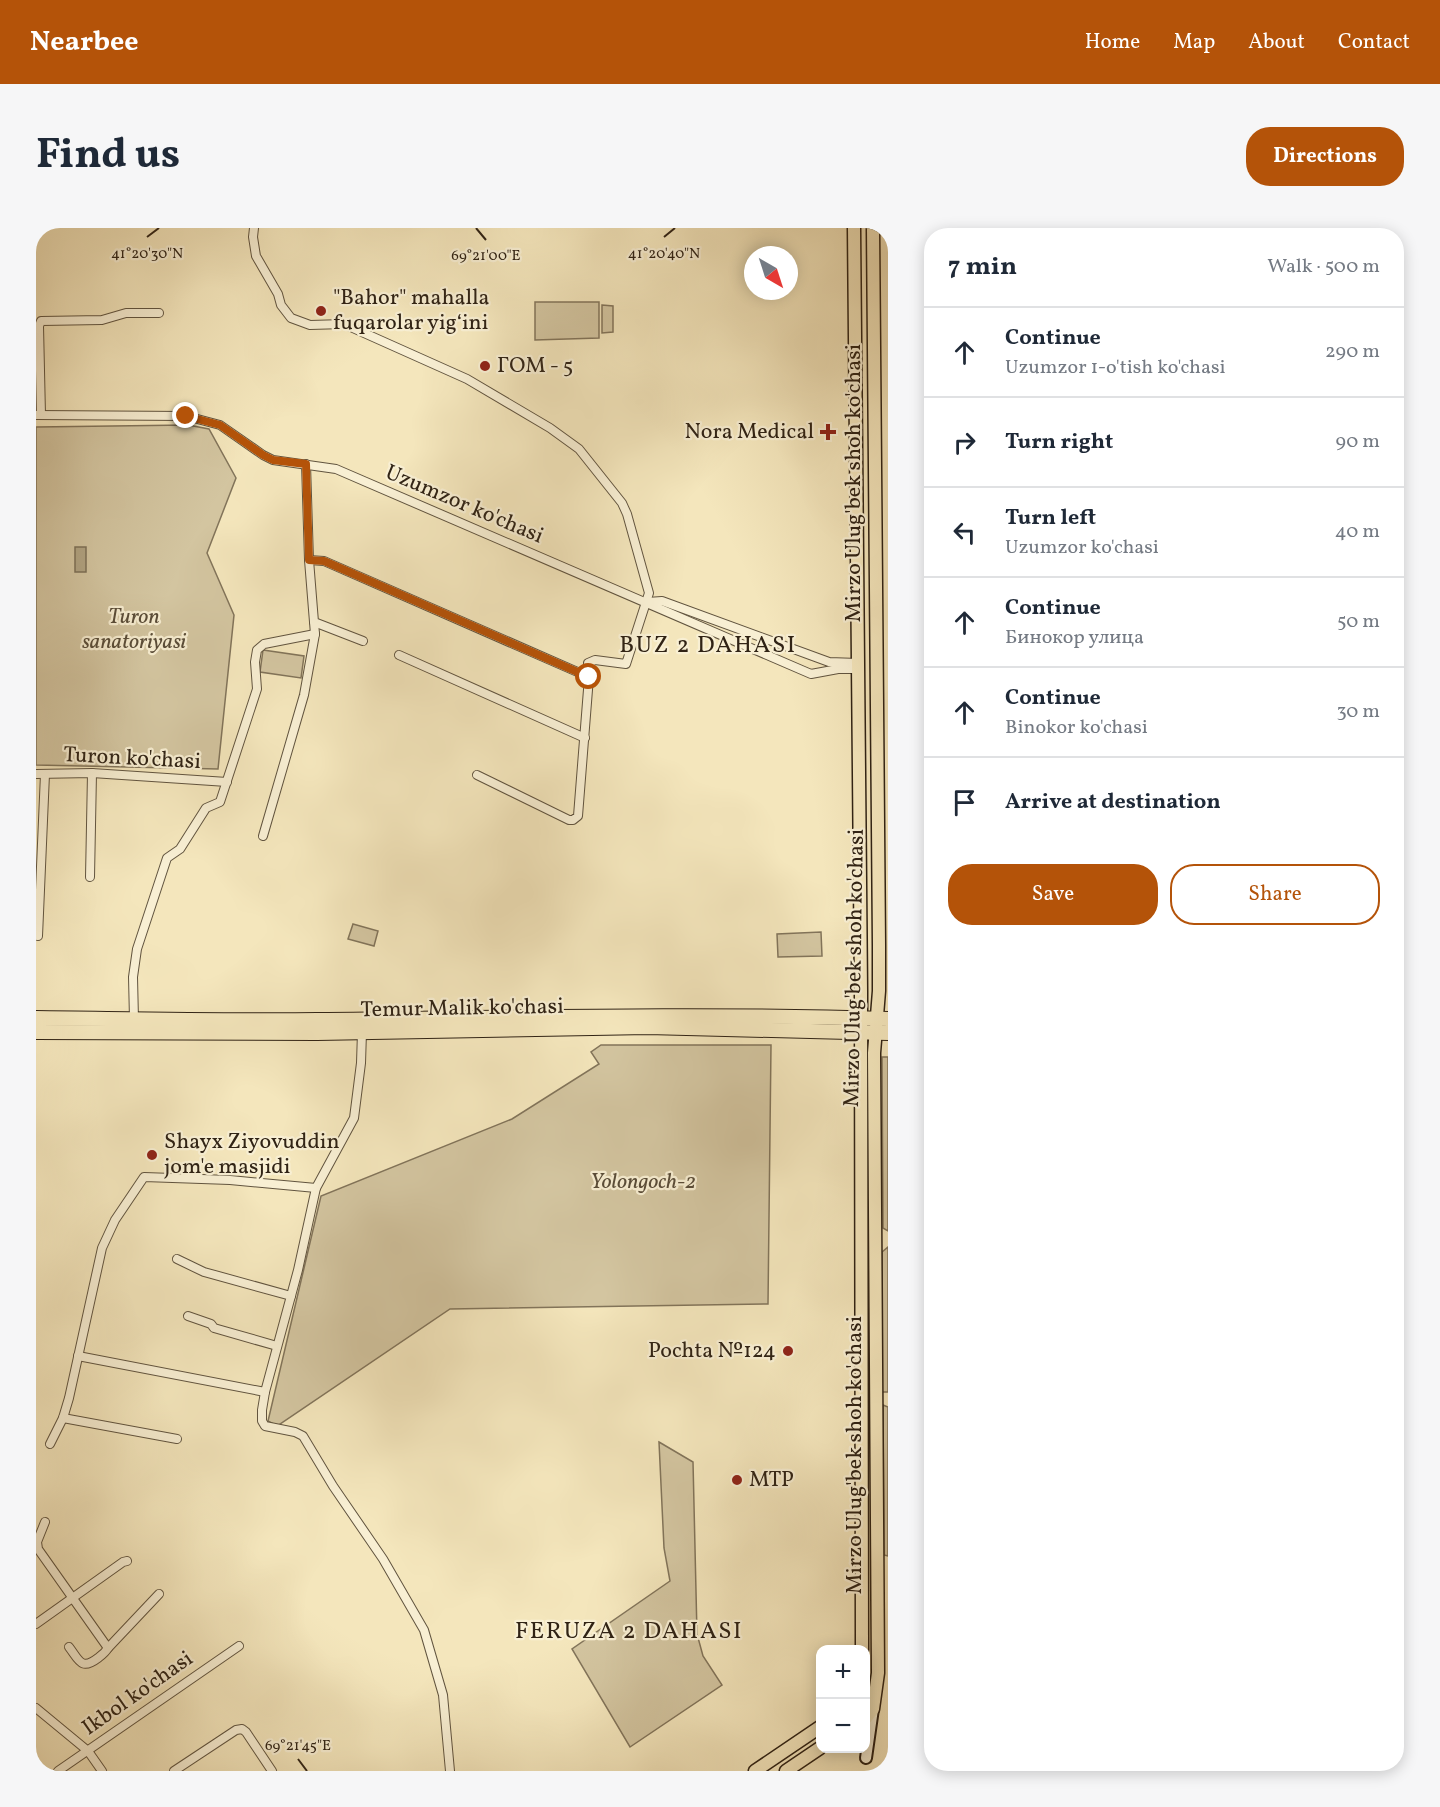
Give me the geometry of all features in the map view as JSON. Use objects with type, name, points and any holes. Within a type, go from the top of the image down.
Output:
[{"type":"highway","name":"Temur Malik ko'chasi","points":[[36,1018],[314,1020],[599,1015],[766,1015],[860,1025]]},
{"type":"highway","name":"Temur Malik ko'chasi","points":[[36,1032],[362,1032],[882,1026]]},
{"type":"main road","name":"Mirzo Ulug'bek shoh ko'chasi","points":[[854,228],[862,1645]]},
{"type":"main road","name":"Mirzo Ulug'bek shoh ko'chasi","points":[[870,1695],[878,1655],[874,1053],[882,1026],[879,991],[873,228]]},
{"type":"main road","points":[[857,571],[876,570]]},
{"type":"main road","points":[[858,758],[877,758]]},
{"type":"main road","points":[[859,833],[878,833]]},
{"type":"main road","points":[[860,1167],[874,1167]]},
{"type":"main road","points":[[755,1771],[816,1730]]},
{"type":"main road","points":[[786,1771],[816,1751]]},
{"type":"street","points":[[254,228],[256,256],[278,294],[281,305],[291,318],[310,326],[344,324],[467,379],[550,428],[579,449],[624,508],[649,593],[626,664],[591,661],[588,663],[585,738],[577,818],[573,820],[477,775]]},
{"type":"street","points":[[39,415],[39,326],[41,321],[102,320],[126,313],[159,313]]},
{"type":"street","name":"Uzumzor ko'chasi","points":[[39,415],[186,416],[220,425],[263,455],[283,462],[336,469],[811,674],[858,666]]},
{"type":"street","points":[[263,836],[304,695],[315,634],[309,560],[306,464]]},
{"type":"street","points":[[309,560],[324,561],[589,677]]},
{"type":"street","name":"Uzumzor ko'chasi","points":[[647,602],[662,601],[829,662],[858,666]]},
{"type":"street","points":[[314,622],[363,641]]},
{"type":"street","points":[[134,1019],[133,977],[137,949],[167,858],[180,849],[206,808],[220,802],[257,688],[255,662],[257,650],[264,644],[315,634]]},
{"type":"street","points":[[399,655],[585,738]]},
{"type":"street","points":[[90,877],[92,773]]},
{"type":"street","name":"Turon ko'chasi","points":[[40,774],[92,773],[227,782]]},
{"type":"street","points":[[38,936],[40,774]]},
{"type":"street","points":[[362,1032],[361,1063],[354,1118],[316,1188],[291,1296],[265,1392],[262,1410],[263,1424],[303,1436],[333,1486],[383,1559],[420,1621],[428,1640],[443,1695],[450,1771]]},
{"type":"street","points":[[50,1444],[63,1418],[102,1248],[115,1220],[144,1177],[230,1180],[316,1188]]},
{"type":"street","points":[[177,1258],[204,1272],[291,1296]]},
{"type":"street","points":[[188,1316],[211,1324],[214,1328],[277,1346]]},
{"type":"street","points":[[78,1356],[265,1392]]},
{"type":"street","points":[[63,1418],[177,1438]]},
{"type":"street","points":[[45,1522],[37,1542],[38,1549],[108,1648]]},
{"type":"street","points":[[36,1624],[127,1561]]},
{"type":"street","points":[[69,1647],[80,1662],[89,1665],[107,1652],[108,1648],[159,1594]]},
{"type":"street","name":"Ikbol ko'chasi","points":[[58,1771],[239,1646]]},
{"type":"street","points":[[36,1708],[88,1751],[102,1771]]},
{"type":"street","points":[[174,1771],[236,1730],[242,1729],[272,1771]]},
{"type":"street","points":[[186,1763],[192,1771]]},
{"type":"green space","points":[[535,302],[599,302],[599,338],[535,340]]},
{"type":"green space","points":[[602,305],[613,306],[613,332],[602,333]]},
{"type":"green space","name":"Turon sanatoriyasi","points":[[188,425],[209,429],[236,478],[207,553],[234,615],[218,769],[36,765],[36,427]]},
{"type":"green space","points":[[263,650],[304,656],[301,678],[260,672]]},
{"type":"green space","points":[[353,924],[378,931],[374,946],[348,939]]},
{"type":"green space","points":[[821,932],[822,956],[778,957],[777,934]]},
{"type":"green space","name":"Yolongoch-2","points":[[601,1045],[771,1045],[768,1304],[450,1309],[277,1426],[268,1421],[321,1196],[512,1119],[599,1064],[591,1052]]},
{"type":"green space","points":[[882,1057],[888,1057],[888,1231],[883,1228]]},
{"type":"green space","points":[[888,1247],[888,1392],[882,1392],[882,1252]]},
{"type":"green space","points":[[883,1405],[888,1407],[888,1556],[884,1555]]},
{"type":"green space","points":[[659,1442],[693,1462],[697,1634],[703,1656],[722,1685],[630,1747],[572,1649],[670,1581],[664,1548]]},
{"type":"shaded area","points":[[75,547],[86,547],[86,572],[75,572]]},
{"type":"place","name":"\"Bahor\" mahalla fuqarolar yig‘ini","points":[[321,311]]},
{"type":"place","name":"ГОМ - 5","points":[[485,366]]},
{"type":"place","name":"Nora Medical","points":[[828,432]]},
{"type":"place","name":"Shayx Ziyovuddin jom'e masjidi","points":[[152,1155]]},
{"type":"place","name":"Pochta №124","points":[[788,1351]]},
{"type":"place","name":"MTP","points":[[737,1480]]},
{"type":"district","name":"BUZ 2 DAHASI","points":[[708,646]]},
{"type":"district","name":"FERUZA 2 DAHASI","points":[[629,1632]]},
{"type":"route","points":[[186,416],[220,425],[273,460],[306,464],[309,560],[324,561],[589,677]]}]
